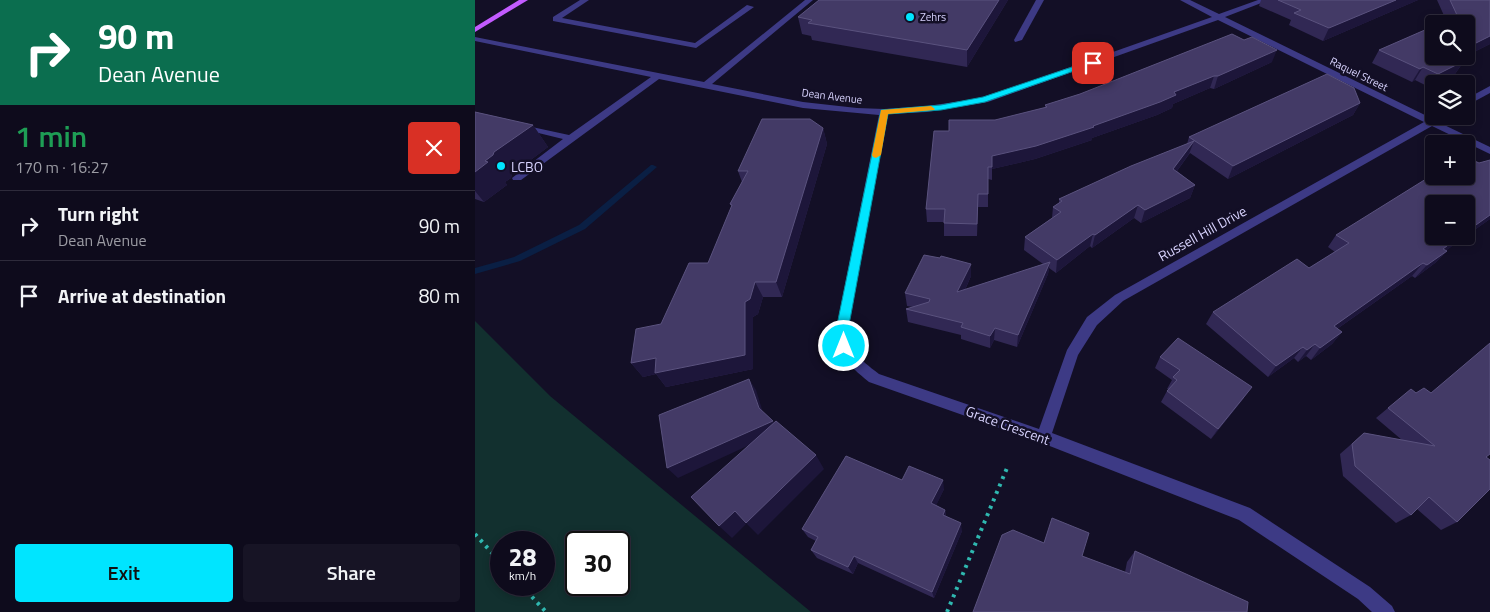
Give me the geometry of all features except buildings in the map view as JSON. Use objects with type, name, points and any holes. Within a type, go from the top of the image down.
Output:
[{"type":"main road","points":[[475,30],[524,0]]},
{"type":"street","points":[[585,0],[555,19],[696,46],[750,7]]},
{"type":"street","points":[[706,85],[809,0]]},
{"type":"street","points":[[1018,40],[1040,0]]},
{"type":"street","name":"Raquel Street","points":[[1184,0],[1425,113]]},
{"type":"street","name":"Dean Avenue","points":[[475,38],[803,105],[884,112],[955,106],[1009,93],[1265,0]]},
{"type":"street","points":[[517,178],[659,75]]},
{"type":"street","points":[[1475,98],[1490,89]]},
{"type":"street","name":"Grace Crescent","points":[[884,112],[843,325],[844,346],[855,363],[874,378],[1043,437],[1245,514],[1364,593],[1385,612]]},
{"type":"street","points":[[513,124],[571,138]]},
{"type":"street","name":"Russell Hill Drive","points":[[1043,437],[1072,354],[1092,321],[1119,298],[1426,125]]},
{"type":"street","name":"Raquel Street","points":[[1447,125],[1490,151]]},
{"type":"path","points":[[947,612],[1007,468]]},
{"type":"path","points":[[475,534],[490,551]]},
{"type":"path","points":[[531,596],[546,612]]},
{"type":"green space","points":[[475,321],[550,396],[811,612],[475,612]]},
{"type":"waterway","points":[[475,271],[517,259],[582,227],[653,167]]},
{"type":"slow traffic","points":[[876,155],[884,112],[931,109]]},
{"type":"place","name":"Zehrs","points":[[910,17]]},
{"type":"place","name":"LCBO","points":[[501,166]]},
{"type":"route","points":[[844,346],[843,325],[884,112],[955,106],[985,100],[1093,63]]}]
